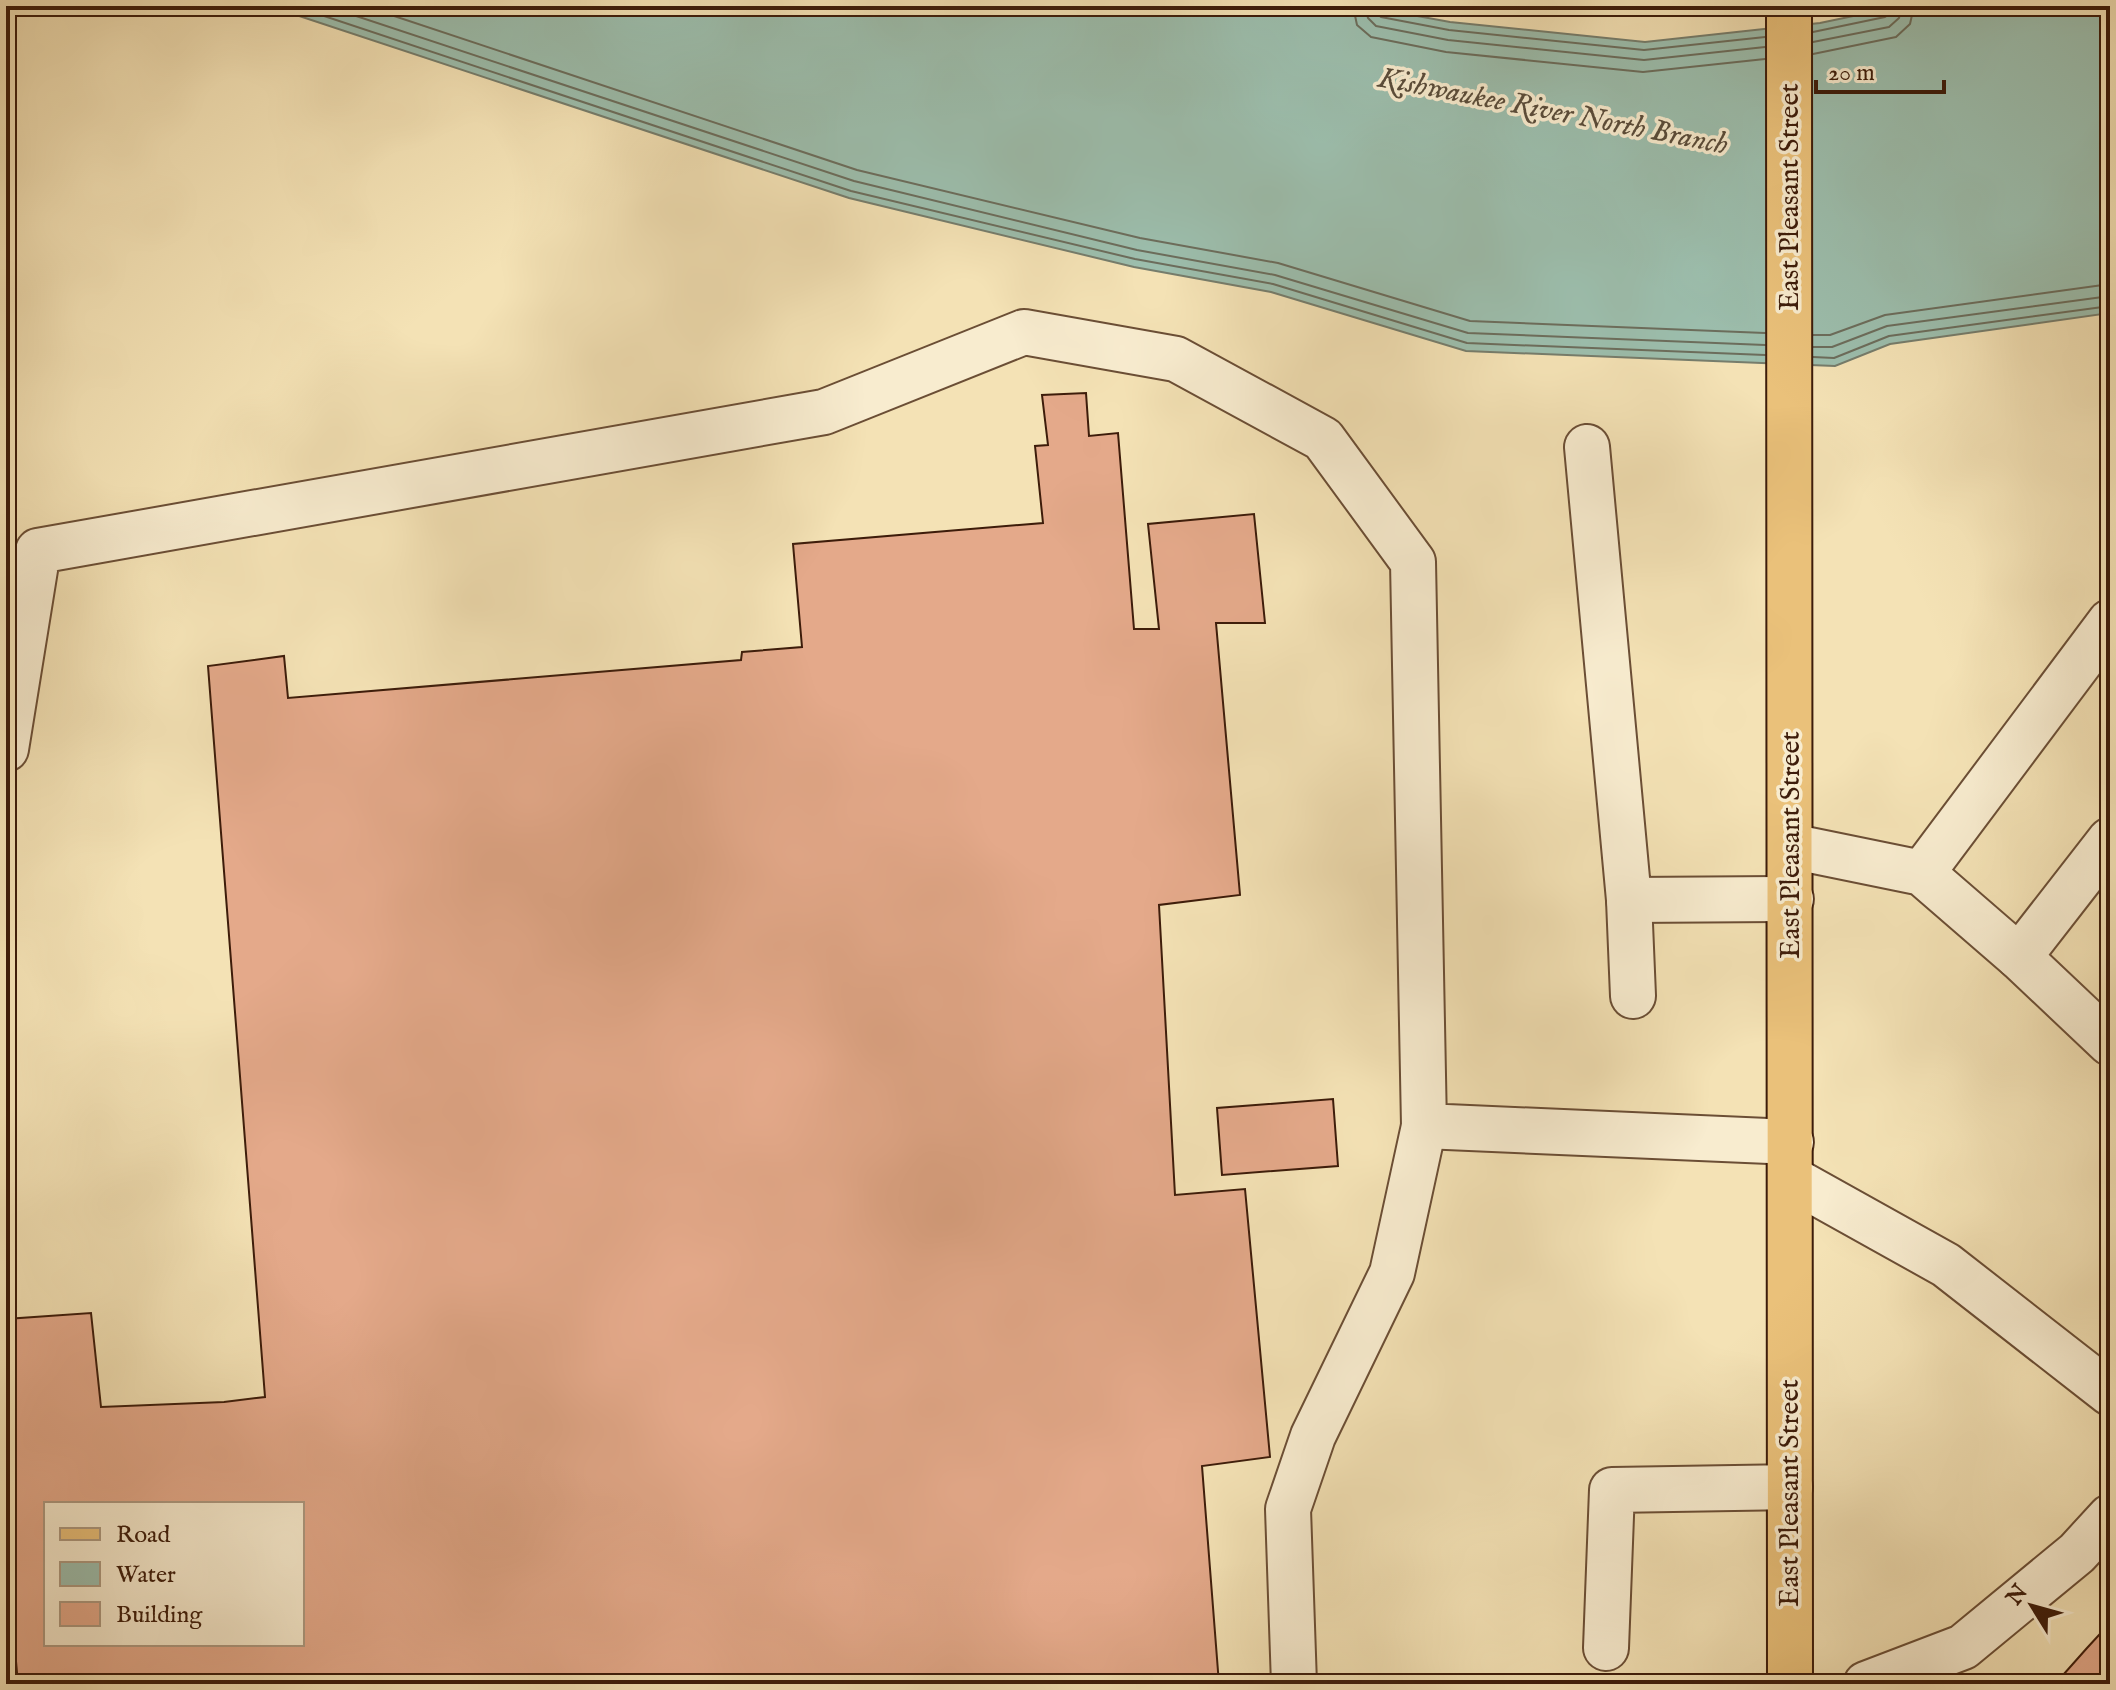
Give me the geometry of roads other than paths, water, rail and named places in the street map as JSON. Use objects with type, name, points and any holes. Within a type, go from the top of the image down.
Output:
[{"type":"main road","name":"East Pleasant Street","points":[[1789,6],[1790,1684]]},
{"type":"street","points":[[6,749],[38,551],[824,412],[1024,332],[1176,359],[1323,439],[1413,562],[1424,1126],[1392,1273],[1313,1436],[1288,1509],[1294,1684]]},
{"type":"street","points":[[1587,447],[1629,900],[1633,996]]},
{"type":"street","points":[[1922,873],[2110,622]]},
{"type":"street","points":[[2019,957],[2110,840]]},
{"type":"street","points":[[1790,846],[1922,873],[2019,957],[2110,1043]]},
{"type":"street","points":[[1629,900],[1791,899]]},
{"type":"street","points":[[1424,1126],[1790,1160],[1946,1265],[2110,1393]]},
{"type":"street","points":[[1606,1648],[1612,1490],[1790,1487]]},
{"type":"street","points":[[1866,1684],[1963,1647],[2077,1553],[2110,1517]]},
{"type":"water","name":"Kishwaukee River North Branch","points":[[269,6],[1363,6],[1450,22],[1645,42],[1820,23],[1901,6],[2110,6],[2110,313],[1890,344],[1835,366],[1466,351],[1271,292],[1134,267],[849,198]]}]
